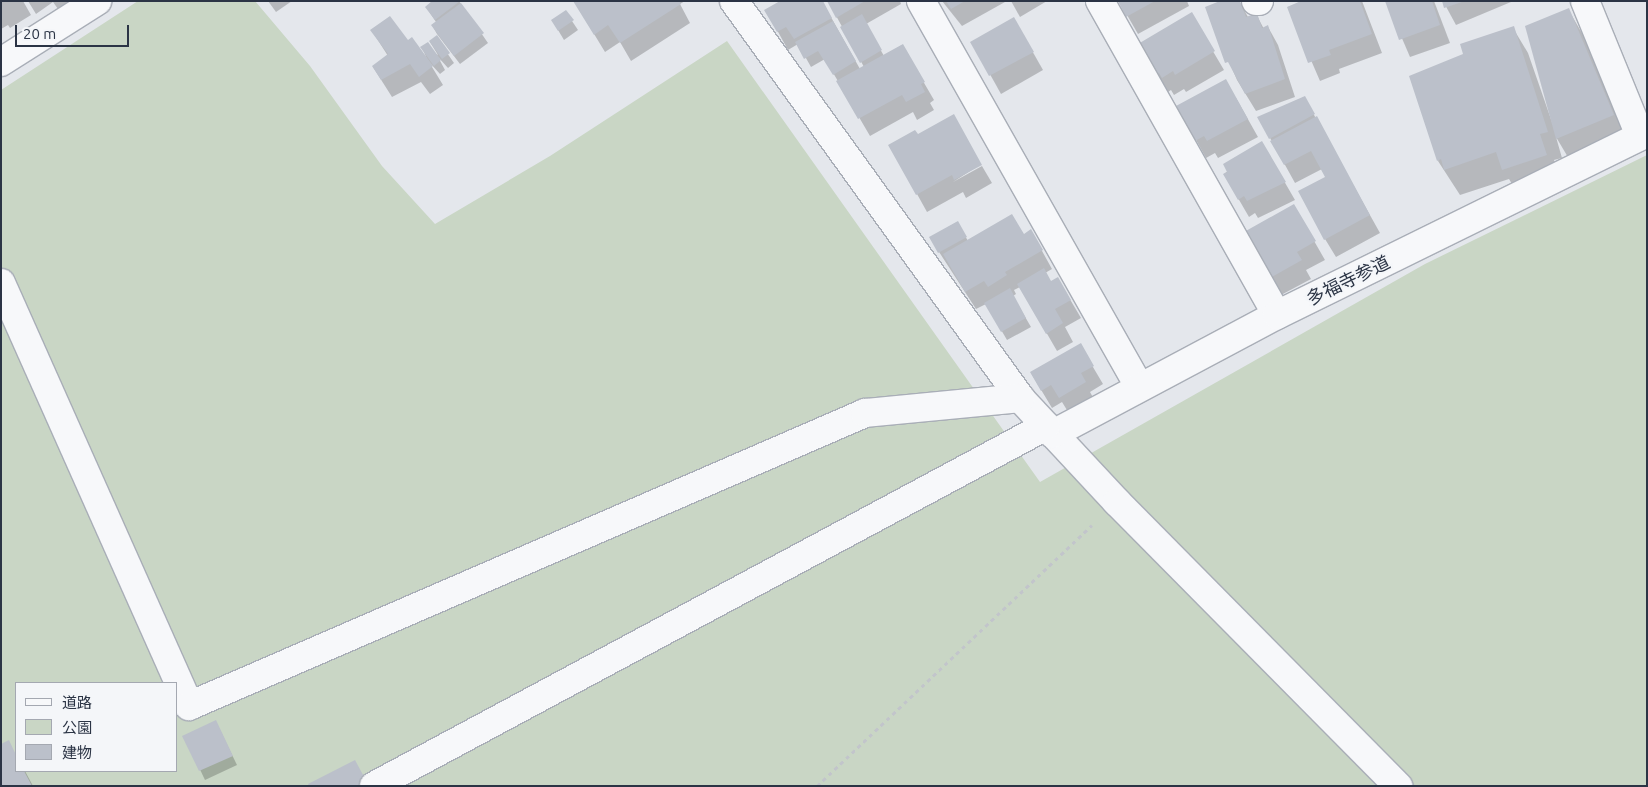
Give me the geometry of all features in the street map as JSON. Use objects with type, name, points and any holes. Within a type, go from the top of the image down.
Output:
[{"type":"street","points":[[1,62],[97,1]]},
{"type":"street","points":[[734,1],[1020,398],[1117,502],[1398,786]]},
{"type":"street","points":[[921,1],[1139,386]]},
{"type":"street","points":[[1100,1],[1277,315]]},
{"type":"street","points":[[1585,1],[1643,134]]},
{"type":"street","name":"多福寺参道","points":[[374,786],[1049,430],[1643,134]]},
{"type":"street","points":[[1,283],[189,706],[865,413],[1020,398]]},
{"type":"path","points":[[817,786],[1117,502]]},
{"type":"green space","points":[[138,1],[255,1],[310,66],[382,166],[435,224],[550,156],[727,41],[1040,482],[1425,264],[1647,155],[1647,786],[1,786],[1,90]]},
{"type":"building","points":[[432,1],[460,1],[435,20],[425,7]]},
{"type":"building","points":[[573,1],[679,1],[681,4],[620,43],[608,25],[594,35]]},
{"type":"building","points":[[780,1],[823,1],[832,18],[794,39],[786,27],[777,32],[764,10]]},
{"type":"building","points":[[827,1],[865,1],[836,18]]},
{"type":"building","points":[[946,1],[965,1],[951,9]]},
{"type":"building","points":[[1118,1],[1155,1],[1126,17]]},
{"type":"building","points":[[1220,1],[1240,1],[1246,17],[1257,13],[1262,28],[1268,25],[1285,79],[1245,94],[1228,62],[1225,63],[1205,7]]},
{"type":"building","points":[[1301,1],[1360,1],[1372,34],[1329,50],[1331,55],[1308,63],[1287,7]]},
{"type":"building","points":[[1385,1],[1432,1],[1440,25],[1399,40]]},
{"type":"building","points":[[1442,1],[1462,1],[1462,2],[1444,8]]},
{"type":"building","points":[[461,3],[484,33],[454,56],[431,25]]},
{"type":"building","points":[[1569,8],[1614,115],[1556,139],[1525,26]]},
{"type":"building","points":[[566,10],[574,20],[558,31],[551,20]]},
{"type":"building","points":[[1192,12],[1215,51],[1175,75],[1173,71],[1162,78],[1159,73],[1157,75],[1138,44]]},
{"type":"building","points":[[862,14],[882,50],[860,63],[840,27]]},
{"type":"building","points":[[390,16],[408,40],[412,37],[433,66],[419,77],[410,64],[381,80],[372,66],[388,54],[370,30]]},
{"type":"building","points":[[1014,17],[1034,52],[989,76],[970,42]]},
{"type":"building","points":[[833,21],[856,61],[833,75],[818,51],[804,59],[795,42]]},
{"type":"building","points":[[1514,26],[1548,132],[1540,134],[1547,155],[1502,170],[1496,152],[1444,170],[1441,159],[1437,161],[1409,76],[1463,54],[1460,44]]},
{"type":"building","points":[[437,35],[450,53],[442,59],[429,41]]},
{"type":"building","points":[[428,42],[441,60],[434,66],[420,47]]},
{"type":"building","points":[[903,44],[925,82],[921,84],[925,92],[906,102],[902,95],[858,119],[836,81]]},
{"type":"building","points":[[1226,79],[1248,119],[1207,141],[1204,136],[1195,141],[1176,106]]},
{"type":"building","points":[[1305,96],[1315,114],[1269,139],[1257,117]]},
{"type":"building","points":[[954,114],[982,165],[954,180],[952,175],[916,195],[888,145],[915,130],[918,134]]},
{"type":"building","points":[[1317,116],[1370,215],[1324,240],[1298,191],[1325,177],[1311,151],[1284,165],[1270,141]]},
{"type":"building","points":[[1262,141],[1286,182],[1247,201],[1244,196],[1238,200],[1223,174],[1227,172],[1223,164]]},
{"type":"building","points":[[1294,204],[1316,241],[1297,252],[1302,260],[1270,278],[1244,232]]},
{"type":"building","points":[[1012,214],[1024,234],[1031,229],[1043,250],[1005,272],[1007,275],[988,287],[984,281],[965,292],[943,254]]},
{"type":"building","points":[[958,221],[967,237],[938,253],[929,237]]},
{"type":"building","points":[[1044,268],[1051,281],[1058,277],[1071,300],[1055,309],[1063,323],[1046,334],[1017,284]]},
{"type":"building","points":[[1010,288],[1026,318],[1001,332],[984,303]]},
{"type":"building","points":[[1081,343],[1094,366],[1081,373],[1086,382],[1059,398],[1051,385],[1041,391],[1030,372]]},
{"type":"building","points":[[216,720],[233,756],[199,771],[182,736]]},
{"type":"building","points":[[9,740],[15,753],[15,772],[25,772],[32,786],[1,786],[1,744]]},
{"type":"building","points":[[355,760],[369,786],[309,786],[308,784]]}]
